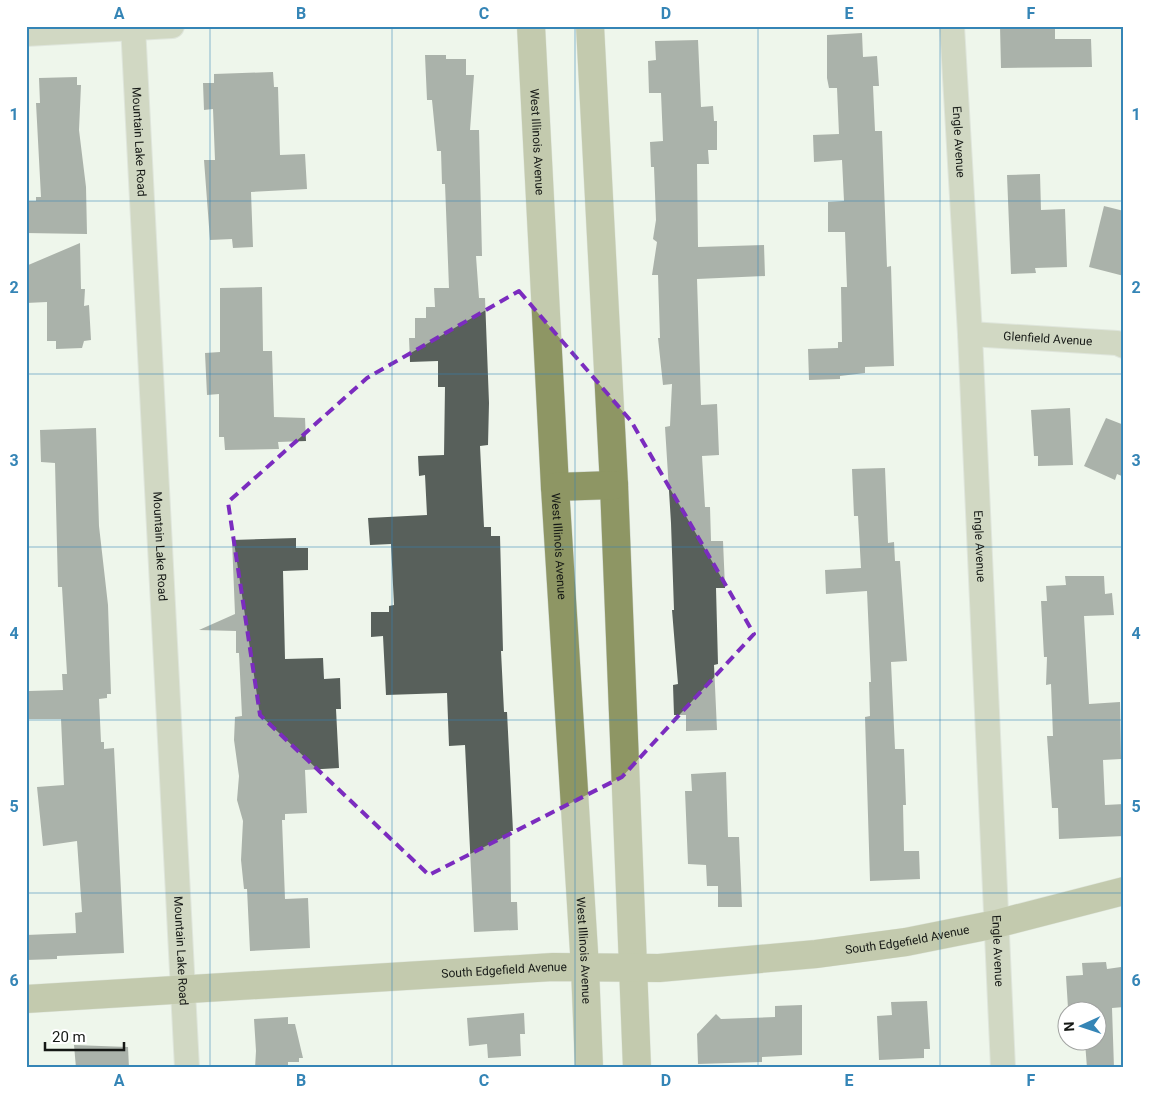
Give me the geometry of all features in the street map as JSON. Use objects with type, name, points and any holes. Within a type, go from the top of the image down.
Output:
[{"type":"main road","name":"West Illinois Avenue","points":[[531,26],[555,487],[585,968],[589,1068]]},
{"type":"main road","points":[[590,26],[614,485],[637,1068]]},
{"type":"main road","points":[[555,487],[614,485]]},
{"type":"main road","name":"South Edgefield Avenue","points":[[26,999],[421,974],[585,968],[660,968],[816,954],[906,942],[996,924],[1124,891]]},
{"type":"street","points":[[26,34],[172,26]]},
{"type":"street","name":"Engle Avenue","points":[[952,26],[970,334],[1003,1068]]},
{"type":"street","name":"Mountain Lake Road","points":[[133,27],[187,1068]]},
{"type":"street","name":"Glenfield Avenue","points":[[970,334],[1124,346]]},
{"type":"highlighted area","points":[[519,291],[631,421],[754,634],[622,777],[429,875],[260,715],[228,502],[367,378]]},
{"type":"building","points":[[1000,26],[1055,26],[1055,39],[1091,39],[1092,67],[1001,68]]},
{"type":"building","points":[[862,33],[863,57],[877,56],[879,86],[873,86],[875,131],[882,131],[887,267],[891,266],[894,366],[865,367],[865,373],[840,376],[840,379],[809,380],[808,349],[838,348],[838,342],[842,342],[841,287],[847,287],[845,232],[828,232],[828,202],[844,201],[842,160],[814,162],[813,135],[839,134],[837,88],[829,88],[827,78],[827,35]]},
{"type":"building","points":[[698,40],[701,107],[713,106],[714,121],[717,121],[717,150],[708,150],[709,164],[697,164],[698,247],[764,245],[765,276],[697,279],[701,405],[717,404],[719,455],[702,456],[705,507],[710,507],[711,541],[723,541],[725,588],[716,588],[718,664],[714,665],[717,730],[686,731],[686,715],[674,715],[673,685],[678,684],[672,610],[674,610],[671,523],[665,427],[670,426],[672,384],[663,385],[658,338],[660,338],[658,275],[652,275],[657,242],[653,239],[656,220],[654,167],[651,167],[650,142],[663,141],[661,93],[649,93],[648,61],[656,60],[655,41]]},
{"type":"building","points":[[425,55],[446,55],[446,59],[466,59],[466,75],[474,75],[470,130],[479,130],[482,256],[476,256],[479,298],[485,298],[489,403],[488,445],[480,446],[484,527],[491,527],[491,536],[500,536],[503,651],[501,651],[504,712],[507,712],[513,831],[510,831],[511,902],[517,902],[518,930],[474,932],[465,745],[449,746],[447,693],[386,695],[383,636],[371,637],[371,612],[389,612],[389,606],[394,605],[391,544],[370,545],[368,518],[427,515],[425,475],[419,476],[418,456],[444,455],[445,387],[438,387],[438,361],[410,362],[409,338],[415,338],[415,318],[426,318],[426,307],[435,307],[434,288],[449,288],[445,184],[442,184],[441,151],[437,151],[432,100],[427,100]]},
{"type":"building","points":[[273,72],[274,87],[278,87],[280,155],[305,154],[307,189],[251,192],[253,247],[233,248],[232,239],[210,240],[204,160],[215,160],[213,109],[204,110],[203,83],[214,83],[214,74]]},
{"type":"building","points":[[77,77],[77,85],[81,85],[79,130],[86,187],[87,234],[26,233],[26,201],[36,201],[36,197],[41,197],[36,103],[40,103],[39,78]]},
{"type":"building","points":[[1040,174],[1041,210],[1065,209],[1067,267],[1035,268],[1036,273],[1011,274],[1007,175]]},
{"type":"building","points":[[1104,206],[1124,211],[1124,276],[1089,267]]},
{"type":"building","points":[[80,243],[81,289],[85,289],[84,306],[89,305],[91,340],[84,341],[82,348],[56,349],[56,341],[47,341],[47,302],[26,303],[26,266]]},
{"type":"building","points":[[262,287],[263,351],[272,351],[274,417],[305,418],[306,441],[278,442],[279,449],[225,450],[224,437],[219,437],[219,394],[207,395],[205,353],[220,352],[220,288]]},
{"type":"building","points":[[1070,408],[1073,465],[1038,466],[1038,456],[1034,456],[1031,410]]},
{"type":"building","points":[[1106,418],[1124,425],[1124,477],[1117,474],[1115,480],[1084,466]]},
{"type":"building","points":[[96,428],[99,526],[108,605],[111,694],[107,694],[107,698],[99,699],[101,742],[104,742],[104,749],[114,748],[124,953],[57,956],[57,959],[26,960],[26,935],[76,933],[75,913],[82,912],[77,841],[43,846],[37,787],[64,785],[61,719],[29,719],[29,691],[63,690],[62,674],[67,674],[62,587],[58,587],[55,463],[41,462],[40,430]]},
{"type":"building","points":[[885,468],[888,543],[894,542],[895,561],[900,561],[907,661],[891,662],[895,749],[904,749],[906,805],[903,805],[904,851],[919,851],[920,879],[870,881],[865,717],[870,716],[869,682],[871,682],[867,591],[826,594],[825,570],[861,568],[858,516],[854,516],[852,469]]},
{"type":"building","points":[[296,538],[296,548],[308,548],[308,570],[283,571],[285,659],[323,658],[324,679],[340,678],[341,709],[336,709],[339,768],[305,770],[307,813],[285,814],[285,820],[282,820],[285,899],[308,898],[310,948],[250,951],[247,889],[244,889],[241,860],[243,821],[237,800],[239,776],[234,740],[235,717],[242,716],[239,653],[236,653],[236,631],[199,630],[235,614],[232,540]]},
{"type":"building","points":[[1065,576],[1104,576],[1105,594],[1112,593],[1114,615],[1084,616],[1089,704],[1120,702],[1121,759],[1103,760],[1105,805],[1124,804],[1124,836],[1059,839],[1058,808],[1052,808],[1047,736],[1053,736],[1051,684],[1046,685],[1047,657],[1044,657],[1041,601],[1047,601],[1046,586],[1066,585]]},
{"type":"building","points":[[726,772],[728,837],[739,837],[742,907],[718,907],[718,886],[707,886],[706,865],[688,864],[685,791],[692,791],[691,774]]},
{"type":"building","points":[[1106,962],[1107,969],[1121,967],[1124,978],[1124,1007],[1112,1008],[1114,1068],[1087,1068],[1086,1052],[1108,1052],[1108,1002],[1068,1002],[1066,976],[1083,975],[1082,963]]},
{"type":"building","points":[[927,1001],[930,1049],[924,1049],[924,1058],[879,1060],[877,1016],[892,1015],[891,1002]]},
{"type":"building","points":[[802,1005],[802,1055],[762,1057],[762,1062],[698,1064],[697,1034],[716,1014],[721,1019],[775,1017],[775,1006]]},
{"type":"building","points":[[524,1013],[525,1034],[520,1034],[521,1056],[488,1058],[487,1044],[469,1046],[467,1018]]},
{"type":"building","points":[[288,1017],[288,1024],[295,1024],[303,1058],[299,1058],[299,1062],[288,1062],[288,1066],[255,1068],[254,1019]]},
{"type":"building","points":[[74,1045],[128,1047],[129,1068],[76,1068]]}]
